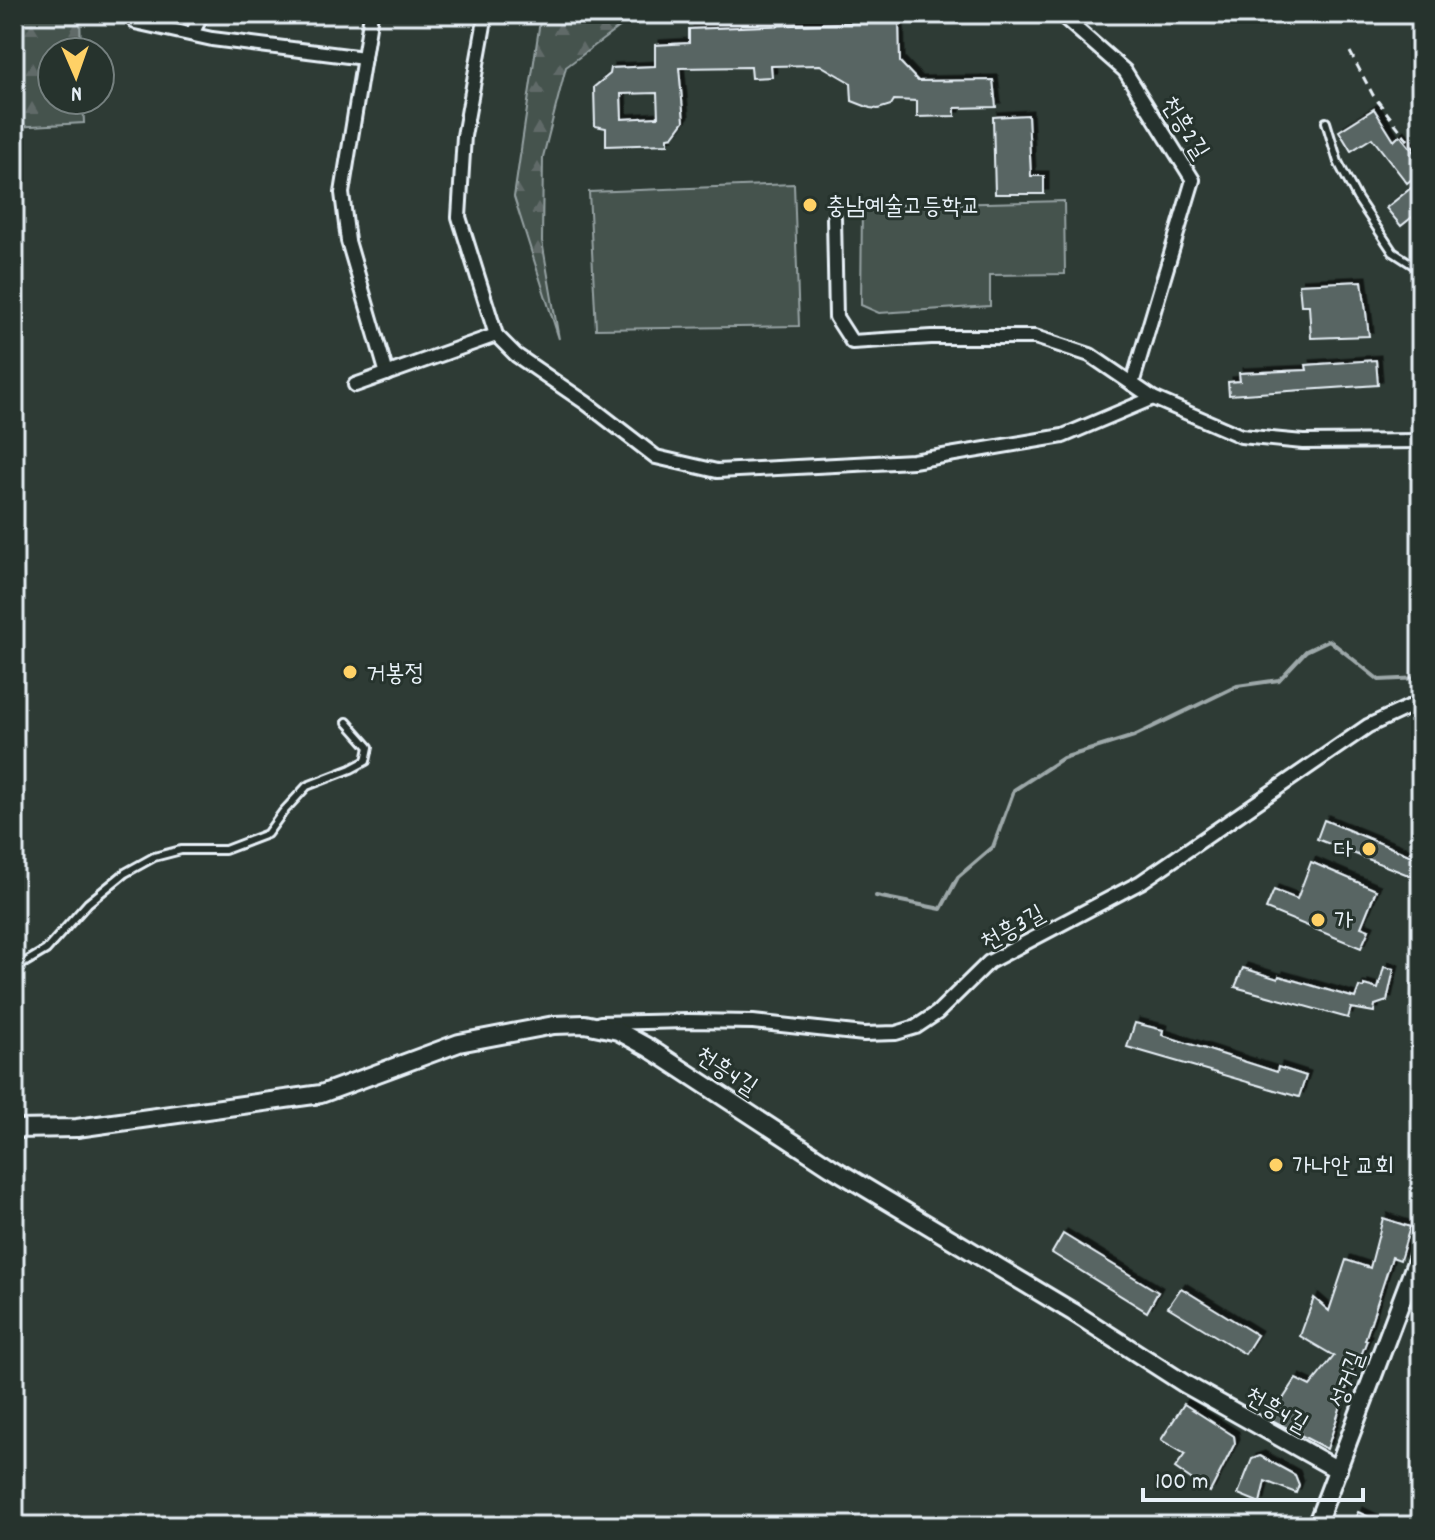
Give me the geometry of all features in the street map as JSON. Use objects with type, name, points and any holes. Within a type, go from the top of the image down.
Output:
[{"type":"street","points":[[192,34],[202,14]]},
{"type":"street","points":[[371,14],[342,193],[348,241],[387,374]]},
{"type":"street","points":[[486,14],[464,136],[459,217],[496,335],[516,355],[586,403],[656,457],[717,471],[913,461],[1063,436],[1153,398]]},
{"type":"street","name":"천흥2길","points":[[1060,14],[1125,71],[1193,180],[1132,384]]},
{"type":"street","points":[[135,22],[192,34],[364,58]]},
{"type":"street","points":[[834,218],[836,317],[852,342],[931,337],[1035,337],[1090,355],[1153,398],[1241,436],[1303,442],[1421,441]]},
{"type":"street","points":[[355,385],[496,335]]},
{"type":"street","name":"천흥3길","points":[[585,1024],[753,1022],[864,1034],[896,1033],[916,1027],[937,1013],[989,962],[1141,882],[1368,726],[1409,707],[1421,705]]},
{"type":"street","name":"천흥4길","points":[[14,1129],[77,1128],[321,1094],[459,1043],[554,1025],[585,1024],[618,1031],[831,1167],[1073,1312],[1185,1384],[1338,1470]]},
{"type":"street","name":"성거길","points":[[1316,1526],[1421,1249]]},
{"type":"lane","points":[[1402,14],[1411,14]]},
{"type":"lane","points":[[1326,122],[1338,162],[1357,198],[1393,252],[1421,270]]},
{"type":"lane","points":[[14,969],[46,950],[88,903],[125,873],[154,857],[181,850],[225,850],[267,834],[307,786],[366,761],[369,747],[347,722]]},
{"type":"path","points":[[1350,52],[1373,95],[1421,157]]},
{"type":"green space","points":[[14,14],[80,14],[81,36],[36,36],[36,116],[84,116],[84,123],[14,127]]},
{"type":"green space","points":[[541,14],[637,14],[566,67],[543,157],[542,241],[559,339],[514,197]]},
{"type":"green space","points":[[794,184],[799,326],[596,329],[589,192]]},
{"type":"green space","points":[[1064,201],[1065,274],[990,275],[990,306],[879,313],[861,305],[862,206]]},
{"type":"building","points":[[899,21],[900,62],[918,81],[993,80],[996,107],[955,108],[955,116],[917,117],[917,101],[894,100],[891,105],[870,108],[852,101],[851,83],[820,65],[771,66],[772,77],[752,78],[751,67],[679,68],[684,121],[673,136],[668,137],[668,144],[606,146],[606,128],[595,126],[594,87],[610,74],[611,68],[655,66],[655,45],[689,43],[689,29]],"holes":[[[657,93],[658,117],[622,119],[621,94]]]},
{"type":"building","points":[[1374,109],[1394,141],[1400,135],[1421,161],[1421,172],[1407,183],[1372,138],[1351,151],[1339,131]]},
{"type":"building","points":[[1028,115],[1031,176],[1044,176],[1044,194],[995,194],[993,117]]},
{"type":"building","points":[[1421,180],[1421,210],[1401,226],[1386,208]]},
{"type":"building","points":[[1362,281],[1369,336],[1311,338],[1309,305],[1301,305],[1299,284]]},
{"type":"building","points":[[1376,360],[1378,385],[1229,395],[1228,382],[1240,381],[1239,373],[1307,370],[1306,365]]},
{"type":"building","name":"다","points":[[1324,820],[1421,860],[1421,880],[1317,839]]},
{"type":"building","points":[[1311,862],[1376,890],[1361,927],[1369,930],[1361,948],[1266,909],[1274,890],[1297,899]]},
{"type":"building","points":[[1384,967],[1394,969],[1387,1001],[1375,1005],[1374,1012],[1351,1008],[1348,1018],[1235,987],[1243,968],[1355,998],[1359,987],[1364,988],[1364,985],[1378,989]]},
{"type":"building","points":[[1135,1023],[1163,1030],[1162,1035],[1277,1072],[1278,1067],[1306,1076],[1299,1097],[1127,1047]]},
{"type":"building","points":[[1383,1218],[1410,1227],[1400,1260],[1392,1257],[1367,1340],[1357,1366],[1354,1365],[1327,1449],[1270,1419],[1296,1379],[1310,1386],[1334,1356],[1300,1336],[1314,1298],[1329,1311],[1346,1260],[1370,1268]]},
{"type":"building","points":[[1063,1234],[1158,1292],[1147,1312],[1052,1253]]},
{"type":"building","points":[[1181,1288],[1257,1335],[1245,1354],[1168,1307]]},
{"type":"building","points":[[1184,1404],[1234,1436],[1235,1443],[1210,1492],[1175,1468],[1185,1454],[1161,1440]]},
{"type":"building","points":[[1260,1456],[1295,1475],[1299,1485],[1296,1493],[1265,1481],[1260,1503],[1238,1494],[1252,1459]]},
{"type":"building","points":[[1358,1512],[1387,1526],[1352,1526]]},
{"type":"waterway","points":[[876,896],[941,909],[958,877],[993,847],[1014,790],[1063,758],[1134,736],[1237,686],[1279,680],[1306,651],[1329,640],[1379,680],[1421,678]]},
{"type":"place","name":"충남예술고등학교","points":[[810,205]]},
{"type":"place","name":"거봉정","points":[[350,672]]},
{"type":"place","name":"다","points":[[1369,849]]},
{"type":"place","name":"가","points":[[1318,920]]},
{"type":"place","name":"가나안 교회","points":[[1276,1165]]}]
